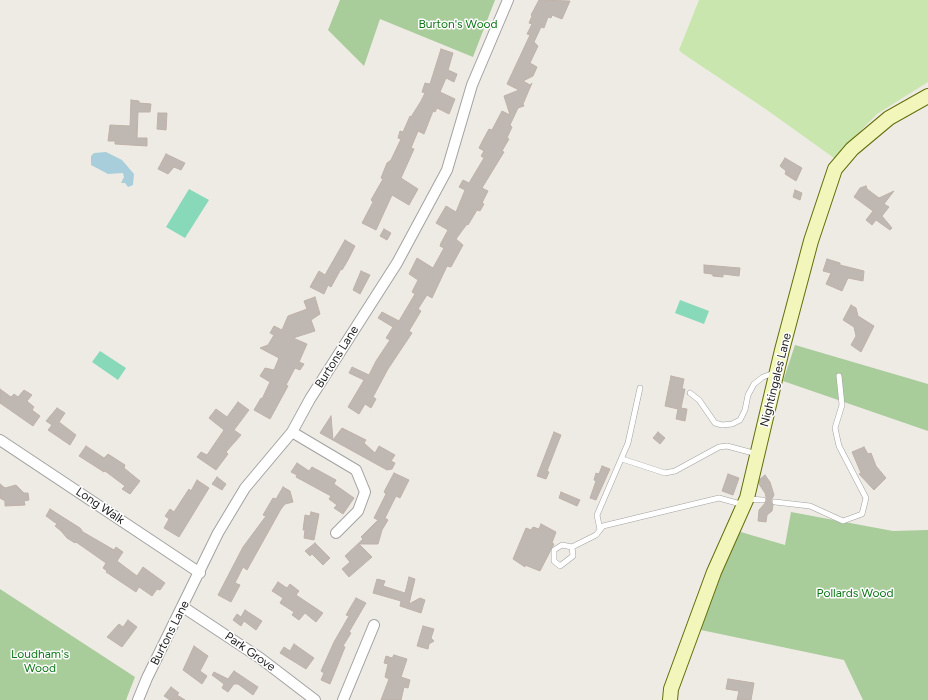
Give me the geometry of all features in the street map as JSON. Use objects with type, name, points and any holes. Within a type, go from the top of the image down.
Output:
[{"type":"main road","name":"Nightingales Lane","points":[[670,700],[671,689],[714,572],[746,502],[777,372],[811,241],[835,169],[852,149],[889,118],[928,96]]},
{"type":"street","name":"Burtons Lane","points":[[138,700],[147,678],[200,573],[218,533],[245,488],[292,432],[310,399],[397,263],[447,170],[472,85],[508,0]]},
{"type":"street","points":[[292,432],[356,470],[365,492],[358,511],[336,533]]},
{"type":"street","name":"Long Walk","points":[[0,440],[200,573]]},
{"type":"street","name":"Park Grove","points":[[183,607],[260,658],[315,700]]},
{"type":"street","points":[[343,700],[374,625]]},
{"type":"lane","points":[[690,393],[699,400],[716,423],[722,425],[732,424],[740,420],[745,410],[748,395],[754,384],[763,377],[777,372]]},
{"type":"lane","points":[[775,502],[810,506],[843,521],[862,514],[866,498],[839,446],[835,428],[842,405],[839,376]]},
{"type":"lane","points":[[600,530],[597,515],[628,443],[640,388]]},
{"type":"lane","points":[[622,459],[665,473],[674,471],[719,447],[733,448],[758,454]]},
{"type":"lane","points":[[572,547],[573,556],[569,561],[560,566],[554,561],[554,550],[562,545],[572,547],[596,535],[603,526],[719,498],[746,502],[763,500]]},
{"type":"green space","name":"Burton's Wood","points":[[340,0],[495,0],[473,57],[380,19],[364,66],[328,30]]},
{"type":"green space","points":[[699,0],[928,0],[928,82],[877,114],[834,158],[679,50]]},
{"type":"green space","points":[[189,189],[209,200],[185,238],[166,227]]},
{"type":"green space","points":[[680,300],[709,311],[704,324],[675,313]]},
{"type":"green space","points":[[795,345],[928,384],[928,431],[783,381]]},
{"type":"green space","points":[[100,351],[126,368],[118,380],[92,362]]},
{"type":"green space","name":"Pollards Wood","points":[[791,512],[893,531],[928,530],[928,700],[863,700],[844,660],[701,630],[734,530],[785,545]]},
{"type":"green space","name":"Loudham's Wood","points":[[0,589],[135,677],[126,700],[0,700]]},
{"type":"water","points":[[106,152],[122,160],[134,174],[133,185],[128,187],[125,183],[121,183],[124,177],[123,173],[108,174],[91,165],[91,156],[94,153]]},
{"type":"building","points":[[539,0],[570,1],[562,19],[552,15],[551,18],[548,17],[544,28],[541,27],[534,42],[538,46],[530,63],[537,67],[533,76],[523,81],[530,85],[532,83],[523,104],[524,106],[518,108],[510,125],[512,127],[507,138],[509,139],[502,151],[504,152],[482,188],[488,191],[482,203],[484,204],[480,211],[477,210],[468,225],[467,224],[456,239],[463,245],[451,267],[447,266],[432,298],[427,295],[418,309],[421,311],[409,331],[412,333],[388,369],[373,397],[376,399],[371,408],[365,404],[359,414],[348,407],[364,380],[349,373],[352,367],[369,375],[376,361],[390,340],[386,338],[393,327],[378,318],[382,312],[399,321],[415,294],[412,292],[418,280],[409,274],[417,258],[433,268],[444,248],[440,246],[448,230],[436,223],[446,206],[456,212],[465,190],[459,187],[463,180],[469,183],[484,158],[481,156],[484,151],[479,148],[489,129],[492,130],[502,111],[510,115],[504,96],[519,90],[507,84],[530,35],[527,34],[532,24],[529,23],[532,16],[531,15]]},
{"type":"building","points":[[441,49],[453,53],[448,70],[457,74],[454,82],[446,78],[440,92],[455,99],[449,114],[437,108],[435,112],[433,111],[424,134],[418,131],[411,148],[414,149],[401,178],[418,189],[409,205],[392,195],[376,230],[362,223],[373,202],[371,200],[383,179],[381,178],[387,163],[391,160],[401,139],[398,138],[400,131],[403,132],[410,116],[411,117],[421,101],[425,93],[422,92],[425,83],[430,84]]},
{"type":"building","points":[[131,100],[139,101],[139,103],[151,104],[150,112],[138,112],[137,138],[147,138],[147,146],[115,144],[115,141],[108,141],[110,125],[130,126]]},
{"type":"building","points":[[158,113],[167,113],[166,130],[157,129]]},
{"type":"building","points":[[166,154],[185,163],[181,170],[174,167],[168,174],[158,169]]},
{"type":"building","points":[[785,158],[802,168],[796,181],[785,174],[786,171],[780,166]]},
{"type":"building","points":[[866,186],[867,189],[879,198],[894,191],[884,204],[889,207],[882,216],[892,228],[890,230],[876,220],[872,225],[866,220],[873,211],[854,197],[860,188]]},
{"type":"building","points":[[795,190],[802,193],[800,200],[793,197]]},
{"type":"building","points":[[384,229],[391,233],[387,240],[380,236]]},
{"type":"building","points":[[345,240],[355,246],[331,287],[328,285],[324,294],[310,287],[319,271],[325,275]]},
{"type":"building","points":[[827,259],[840,263],[840,265],[864,271],[863,281],[848,278],[842,291],[826,284],[831,273],[823,271]]},
{"type":"building","points":[[704,265],[740,268],[739,276],[723,274],[723,277],[713,276],[712,274],[704,273]]},
{"type":"building","points":[[361,271],[370,275],[360,294],[353,290]]},
{"type":"building","points":[[315,297],[320,314],[311,320],[315,331],[293,338],[307,344],[299,362],[304,364],[300,370],[295,368],[286,385],[288,386],[270,419],[254,410],[261,398],[262,399],[270,382],[260,376],[265,368],[274,370],[279,358],[260,348],[268,345],[274,335],[270,333],[274,326],[282,330],[288,316],[307,309],[304,301]]},
{"type":"building","points":[[851,305],[856,308],[858,316],[874,326],[861,352],[851,345],[856,336],[854,327],[843,320]]},
{"type":"building","points":[[671,376],[684,379],[682,389],[685,389],[681,408],[687,409],[685,421],[676,419],[678,409],[665,406]]},
{"type":"building","points":[[0,389],[11,397],[14,394],[18,397],[24,390],[32,395],[27,401],[34,407],[32,410],[40,416],[33,426],[0,403]]},
{"type":"building","points":[[238,402],[249,410],[234,430],[241,435],[226,452],[228,454],[216,470],[197,457],[201,452],[207,455],[224,430],[209,418],[216,409],[227,417]]},
{"type":"building","points":[[57,408],[65,413],[59,422],[76,435],[70,445],[48,430],[52,425],[46,421]]},
{"type":"building","points":[[331,416],[333,440],[342,428],[366,440],[364,443],[375,453],[379,446],[395,455],[391,461],[395,463],[392,469],[387,470],[320,433]]},
{"type":"building","points":[[554,432],[561,435],[547,471],[549,472],[546,479],[537,476]]},
{"type":"building","points":[[658,432],[665,438],[660,444],[653,438]]},
{"type":"building","points":[[86,446],[104,458],[108,454],[125,465],[124,468],[140,481],[130,494],[122,489],[125,486],[105,471],[104,472],[79,456]]},
{"type":"building","points":[[864,447],[868,454],[871,453],[876,466],[886,478],[874,490],[859,474],[861,473],[852,452]]},
{"type":"building","points":[[297,463],[309,471],[312,467],[336,480],[334,484],[354,498],[343,514],[334,508],[337,505],[329,499],[331,496],[296,477],[297,475],[291,472]]},
{"type":"building","points":[[602,466],[610,469],[596,500],[590,498],[596,481],[594,480],[596,473],[599,474]]},
{"type":"building","points":[[394,473],[409,480],[400,498],[396,496],[385,518],[388,520],[382,530],[378,544],[359,544],[372,557],[349,577],[342,569],[350,562],[345,556],[363,539],[361,537],[378,520],[374,518],[386,494],[384,492]]},
{"type":"building","points":[[728,474],[739,478],[733,495],[722,491]]},
{"type":"building","points":[[765,475],[770,482],[774,495],[771,501],[773,505],[772,511],[767,515],[766,522],[758,521],[759,510],[767,501],[765,493],[759,484],[760,479]]},
{"type":"building","points":[[217,477],[226,484],[222,490],[212,484]]},
{"type":"building","points":[[197,480],[209,488],[179,537],[164,528],[169,519],[165,516],[170,509],[174,512],[189,489],[191,491]]},
{"type":"building","points":[[0,484],[5,488],[16,485],[24,493],[28,493],[29,500],[24,501],[25,505],[5,506],[5,501],[0,498]]},
{"type":"building","points":[[283,487],[290,491],[293,502],[285,504],[281,509],[247,570],[243,567],[235,583],[240,585],[231,602],[218,595],[243,547],[266,516],[263,515],[273,498],[276,499]]},
{"type":"building","points":[[561,492],[580,500],[577,506],[559,498]]},
{"type":"building","points":[[50,509],[80,528],[83,532],[114,550],[116,547],[123,552],[117,561],[137,576],[143,567],[165,583],[160,590],[157,589],[152,596],[139,587],[136,592],[106,572],[107,571],[103,568],[106,563],[76,542],[75,543],[67,538],[55,526],[57,524],[46,516]]},
{"type":"building","points":[[311,512],[319,514],[314,540],[304,538],[305,530],[303,530],[305,515],[310,516]]},
{"type":"building","points":[[541,524],[556,532],[552,543],[554,544],[540,571],[525,565],[525,567],[513,559],[526,528],[531,530],[533,527],[539,529]]},
{"type":"building","points":[[315,543],[330,558],[323,565],[312,554],[310,556],[305,551]]},
{"type":"building","points":[[409,577],[415,579],[409,604],[420,598],[425,600],[421,613],[400,606],[401,601],[373,593],[377,579],[385,581],[383,586],[405,593]]},
{"type":"building","points":[[278,582],[287,588],[290,584],[299,591],[296,595],[323,613],[316,622],[305,613],[299,620],[292,615],[294,612],[280,603],[283,598],[272,591]]},
{"type":"building","points":[[356,598],[366,603],[349,632],[351,633],[343,646],[345,647],[330,684],[321,680],[324,673],[321,671],[334,642],[349,616],[346,615]]},
{"type":"building","points":[[245,610],[262,621],[256,630],[244,621],[241,626],[233,620],[237,614],[241,617]]},
{"type":"building","points":[[128,620],[137,627],[122,647],[107,637],[119,624],[123,627]]},
{"type":"building","points":[[423,626],[434,629],[431,638],[434,641],[429,644],[428,649],[417,646]]},
{"type":"building","points":[[294,644],[314,658],[306,669],[280,653],[284,647],[290,651]]},
{"type":"building","points":[[194,646],[208,656],[200,671],[207,676],[202,684],[183,670]]},
{"type":"building","points":[[394,655],[407,659],[401,677],[410,680],[408,688],[404,687],[401,700],[381,700],[389,679],[385,677],[388,664],[384,663],[386,656],[392,658]]},
{"type":"building","points":[[234,671],[258,687],[253,695],[238,684],[234,684],[228,692],[222,688],[224,684],[212,675],[214,672],[228,679]]},
{"type":"building","points":[[728,679],[754,683],[751,700],[737,700],[739,691],[726,689]]},
{"type":"building","points":[[171,687],[179,693],[177,695],[185,700],[170,700],[164,696]]}]
